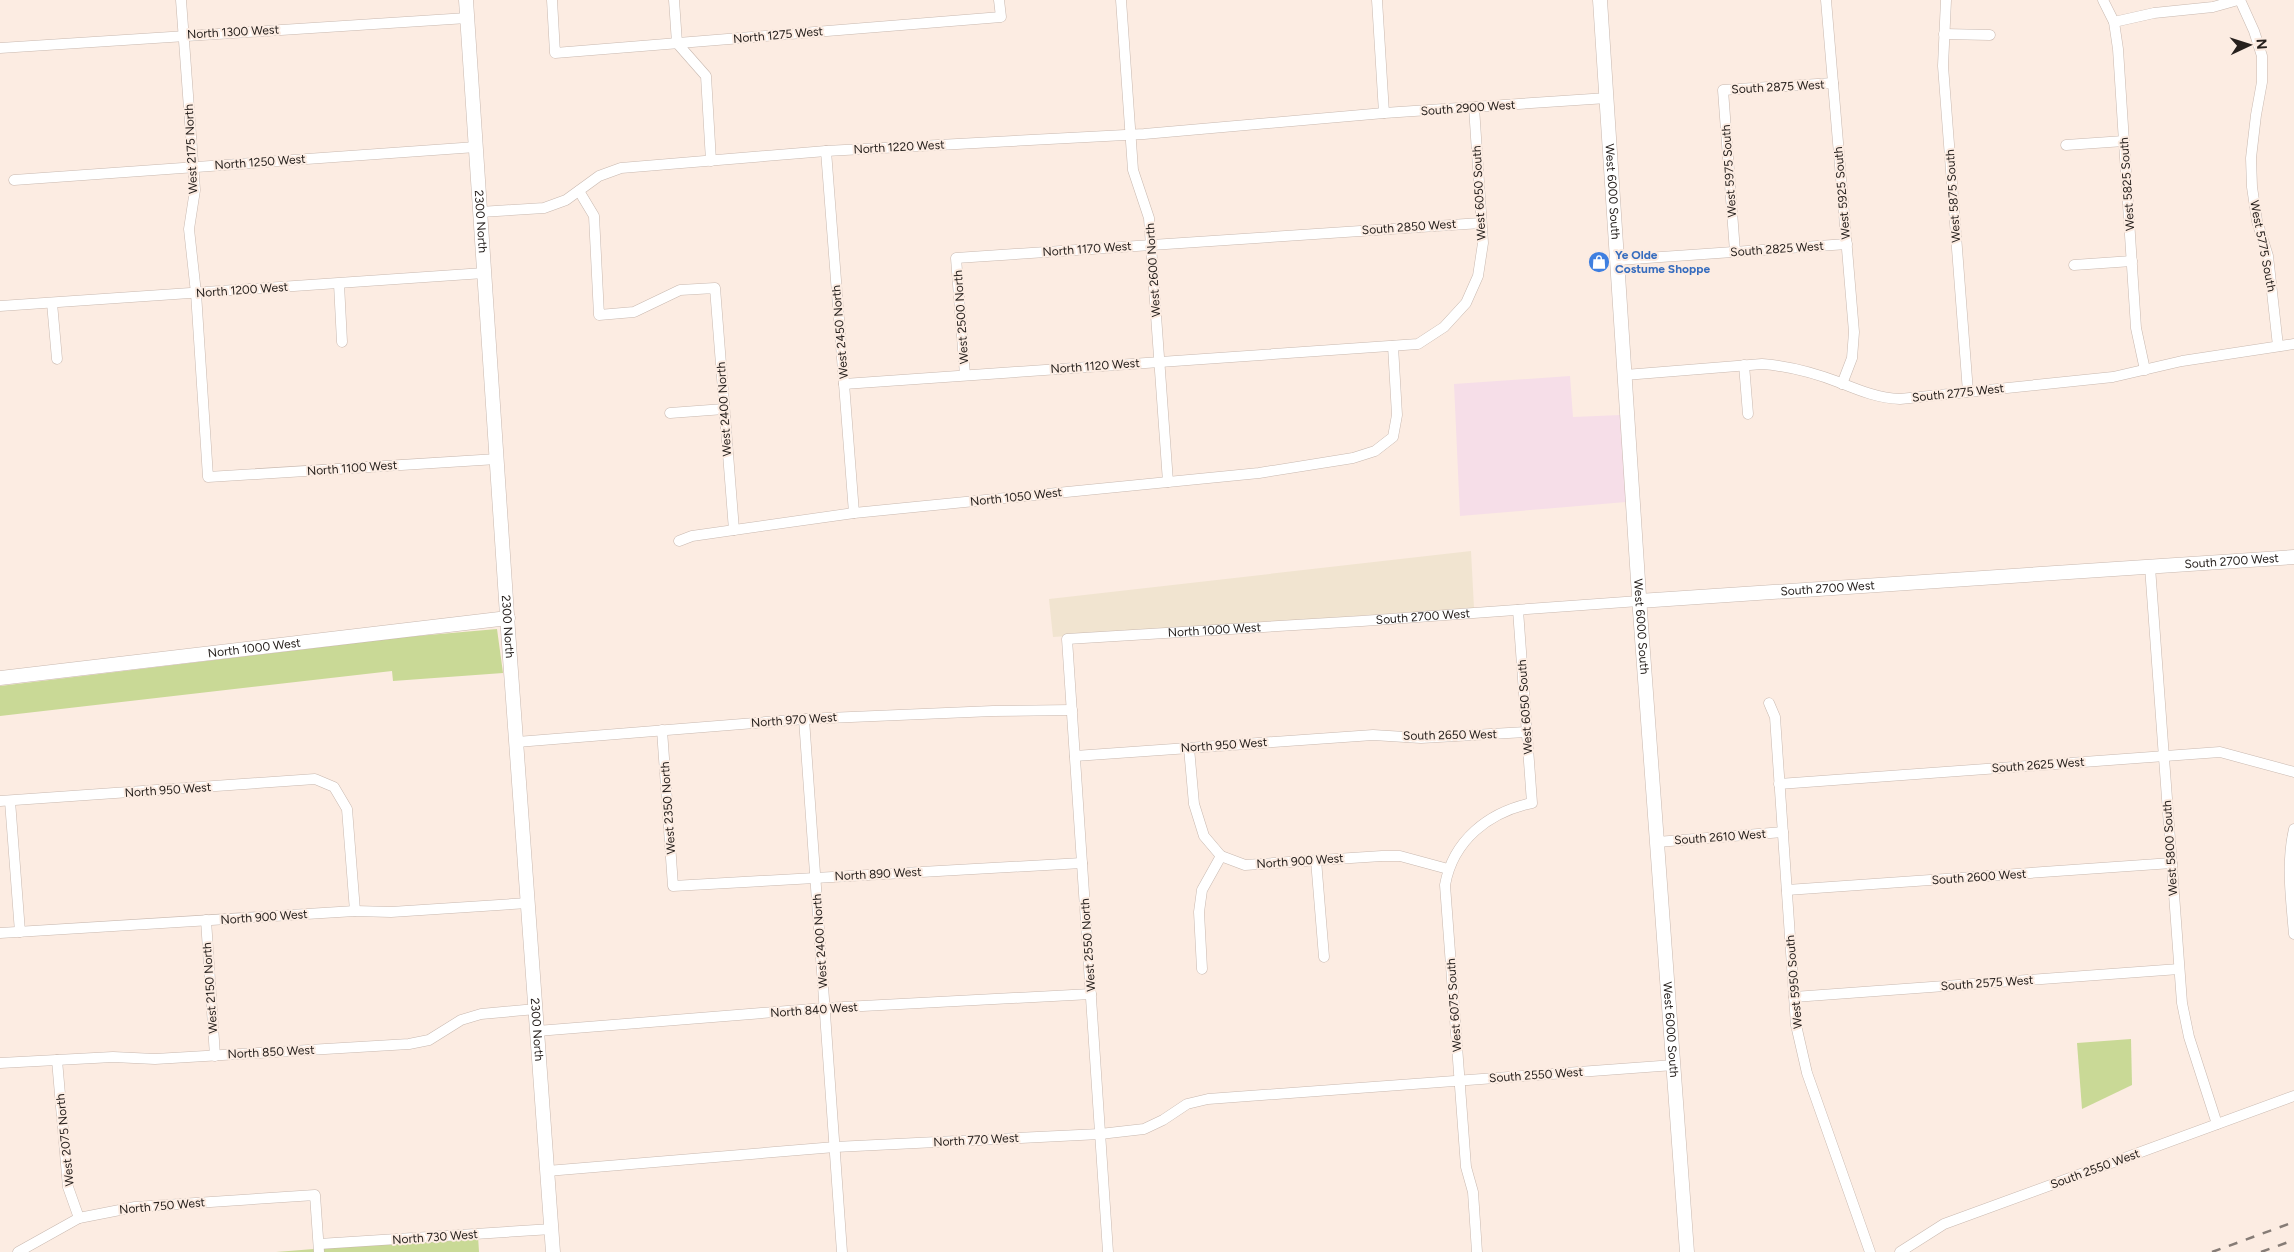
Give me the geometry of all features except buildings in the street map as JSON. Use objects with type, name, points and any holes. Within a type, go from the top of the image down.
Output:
[{"type":"street","name":"West 2175 North","points":[[181,0],[195,190],[189,230],[196,292],[208,477]]},
{"type":"street","name":"2300 North","points":[[466,0],[516,742],[553,1252]]},
{"type":"street","name":"North 1275 West","points":[[552,0],[556,53],[1001,17],[999,0]]},
{"type":"street","points":[[674,0],[677,43],[706,76],[711,161]]},
{"type":"street","name":"West 2600 North","points":[[1121,0],[1133,170],[1149,218],[1168,482]]},
{"type":"street","points":[[1377,0],[1384,113]]},
{"type":"street","name":"West 6000 South","points":[[1600,0],[1639,601],[1688,1252]]},
{"type":"street","name":"West 5925 South","points":[[1826,0],[1854,332],[1852,358],[1842,384]]},
{"type":"street","name":"West 5875 South","points":[[1946,0],[1943,66],[1968,392]]},
{"type":"street","name":"West 5825 South","points":[[2103,0],[2114,22],[2118,49],[2136,328],[2146,370]]},
{"type":"street","points":[[2114,22],[2154,13],[2213,7],[2239,0]]},
{"type":"street","name":"West 5775 South","points":[[2239,0],[2254,30],[2262,56],[2262,82],[2256,115],[2252,158],[2252,187],[2256,221],[2268,256],[2278,346]]},
{"type":"street","name":"North 1300 West","points":[[0,48],[184,34],[467,18]]},
{"type":"street","points":[[1944,34],[1990,35]]},
{"type":"street","name":"South 2875 West","points":[[1723,90],[1833,83]]},
{"type":"street","name":"West 5975 South","points":[[1723,90],[1735,252]]},
{"type":"street","name":"South 2900 West","points":[[1329,119],[1384,113],[1607,98]]},
{"type":"street","name":"West 6050 South","points":[[1418,344],[1444,327],[1466,303],[1478,276],[1483,244],[1474,107]]},
{"type":"street","name":"North 1220 West","points":[[480,212],[544,208],[566,200],[599,176],[621,168],[826,151],[1131,134],[1329,119]]},
{"type":"street","points":[[2066,145],[2124,141]]},
{"type":"street","name":"North 1250 West","points":[[14,180],[476,147]]},
{"type":"street","name":"West 2450 North","points":[[826,151],[854,513]]},
{"type":"street","name":"West 2400 North","points":[[579,191],[594,216],[599,315],[634,312],[680,290],[715,288],[734,530]]},
{"type":"street","name":"South 2850 West","points":[[1337,232],[1481,222]]},
{"type":"street","name":"North 1170 West","points":[[956,258],[1337,232]]},
{"type":"street","name":"South 2825 West","points":[[1618,260],[1847,244]]},
{"type":"street","name":"West 2500 North","points":[[956,258],[965,375]]},
{"type":"street","points":[[2074,265],[2132,261]]},
{"type":"street","name":"North 1200 West","points":[[0,306],[484,274]]},
{"type":"street","points":[[339,284],[342,342]]},
{"type":"street","points":[[52,303],[57,359]]},
{"type":"street","name":"North 1120 West","points":[[844,384],[1418,344]]},
{"type":"street","name":"South 2775 West","points":[[1625,375],[1744,365],[1784,365],[1866,394],[1885,398],[1968,392],[2113,377],[2182,361],[2294,344]]},
{"type":"street","name":"North 1050 West","points":[[679,541],[692,536],[854,513],[1259,473],[1353,458],[1375,451],[1393,436],[1397,415],[1393,346]]},
{"type":"street","points":[[1744,365],[1748,414]]},
{"type":"street","points":[[670,414],[724,409]]},
{"type":"street","name":"North 1100 West","points":[[208,477],[497,459]]},
{"type":"street","name":"South 2700 West","points":[[1362,621],[2294,557]]},
{"type":"street","name":"West 5800 South","points":[[2150,567],[2182,1003],[2189,1037],[2217,1124]]},
{"type":"street","name":"West 6050 South","points":[[1518,610],[1532,803]]},
{"type":"street","name":"North 1000 West","points":[[0,678],[508,618]]},
{"type":"street","name":"North 1000 West","points":[[1067,639],[1362,621]]},
{"type":"street","name":"West 2550 North","points":[[1067,639],[1108,1252]]},
{"type":"street","name":"West 5950 South","points":[[1768,703],[1775,717],[1796,1025],[1807,1074],[1870,1252]]},
{"type":"street","name":"North 970 West","points":[[516,742],[804,719],[993,711],[1072,710]]},
{"type":"street","name":"West 2400 North","points":[[804,719],[842,1252]]},
{"type":"street","name":"West 2350 North","points":[[662,730],[673,886]]},
{"type":"street","name":"South 2650 West","points":[[1373,734],[1421,738],[1527,732]]},
{"type":"street","name":"North 950 West","points":[[1075,756],[1373,734]]},
{"type":"street","points":[[1189,748],[1194,804],[1204,836],[1220,856],[1202,890],[1199,912],[1202,969]]},
{"type":"street","name":"South 2625 West","points":[[1779,784],[2220,752],[2294,772]]},
{"type":"street","name":"North 950 West","points":[[5,801],[315,779],[334,787],[346,809],[355,911]]},
{"type":"street","points":[[5,801],[20,932]]},
{"type":"street","name":"West 6075 South","points":[[1477,1252],[1473,1192],[1466,1167],[1445,885],[1448,869],[1468,835],[1487,820],[1513,807],[1532,803]]},
{"type":"street","points":[[2294,829],[2289,850],[2289,879],[2294,934]]},
{"type":"street","name":"South 2610 West","points":[[1657,842],[1783,832]]},
{"type":"street","name":"North 900 West","points":[[1220,856],[1245,865],[1400,856],[1448,869]]},
{"type":"street","points":[[1316,860],[1324,957]]},
{"type":"street","name":"North 890 West","points":[[673,886],[1082,863]]},
{"type":"street","name":"South 2600 West","points":[[1787,890],[2172,863]]},
{"type":"street","name":"North 900 West","points":[[0,933],[355,911],[391,912],[528,904]]},
{"type":"street","name":"West 2150 North","points":[[206,920],[215,1056]]},
{"type":"street","name":"South 2575 West","points":[[1794,997],[2179,969]]},
{"type":"street","name":"North 840 West","points":[[537,1031],[825,1008],[1091,994]]},
{"type":"street","name":"North 850 West","points":[[0,1063],[113,1056],[155,1059],[409,1044],[429,1040],[462,1020],[481,1014],[536,1009]]},
{"type":"street","name":"West 2075 North","points":[[57,1060],[68,1186],[79,1218]]},
{"type":"street","name":"South 2550 West","points":[[1398,1085],[1674,1065]]},
{"type":"street","name":"North 770 West","points":[[547,1170],[835,1147],[1100,1134],[1144,1128],[1163,1120],[1187,1104],[1208,1099],[1398,1085]]},
{"type":"street","name":"South 2550 West","points":[[1900,1252],[1944,1224],[2294,1096]]},
{"type":"street","name":"North 750 West","points":[[18,1252],[79,1218],[135,1207],[315,1195],[319,1248]]},
{"type":"street","name":"North 730 West","points":[[319,1248],[552,1229]]},
{"type":"shaded area","points":[[1570,376],[1573,417],[1621,415],[1626,502],[1460,516],[1454,384]]},
{"type":"shaded area","points":[[1471,551],[1474,608],[1053,637],[1049,599]]},
{"type":"green space","points":[[497,629],[503,673],[393,681],[392,671],[0,716],[0,686],[406,637]]},
{"type":"green space","points":[[2131,1039],[2132,1085],[2082,1109],[2077,1043]]},
{"type":"green space","points":[[478,1236],[479,1252],[276,1252]]},
{"type":"railway","points":[[2212,1252],[2294,1222]]},
{"type":"railway","points":[[2261,1252],[2294,1240]]},
{"type":"place","name":"Ye Olde Costume Shoppe","points":[[1599,262]]}]
